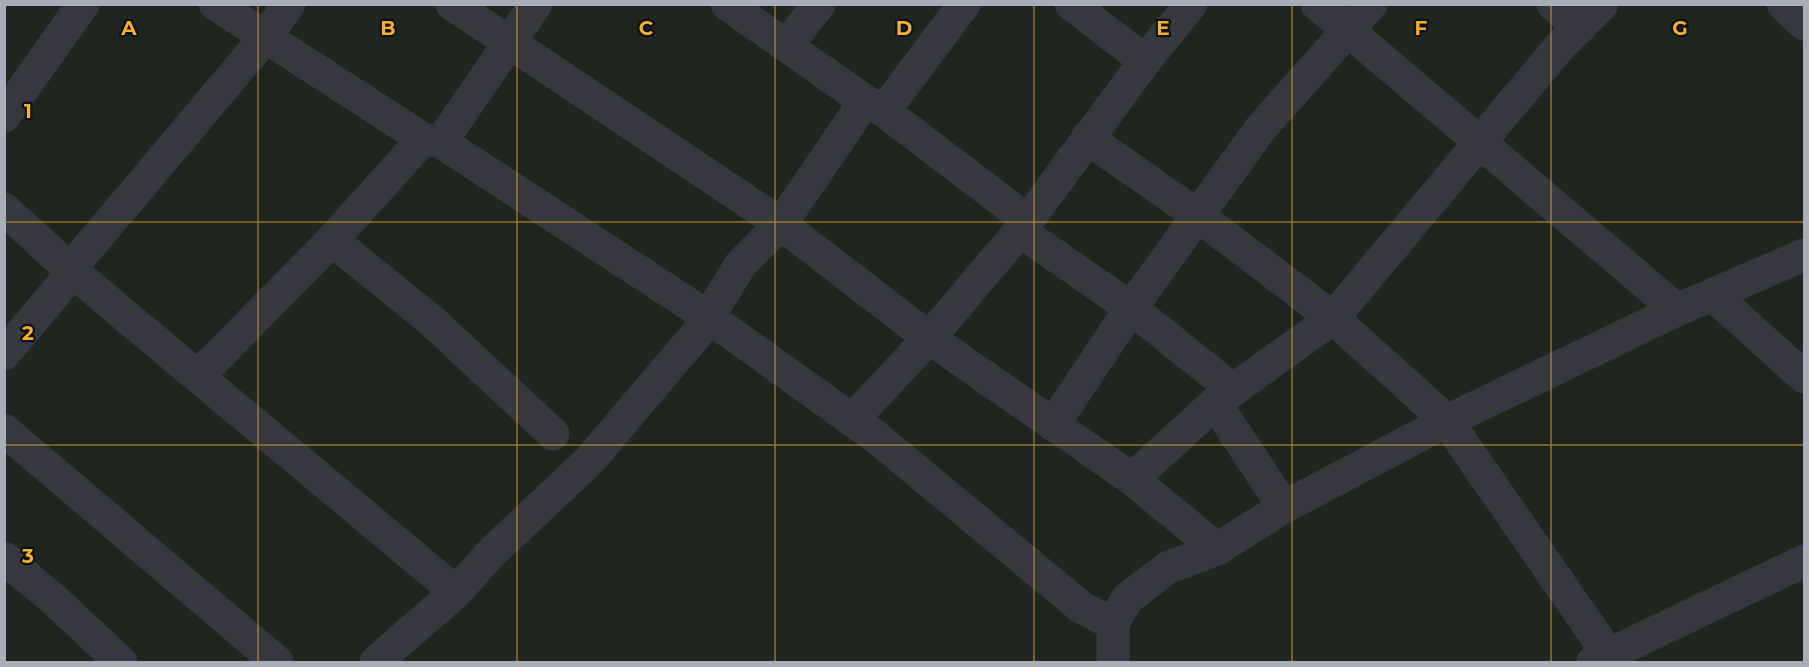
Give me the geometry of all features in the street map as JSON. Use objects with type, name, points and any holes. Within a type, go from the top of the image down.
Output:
[{"type":"street","points":[[4,116],[83,4]]},
{"type":"street","points":[[215,4],[264,39],[432,141],[707,316],[876,437],[1081,607],[1113,624]]},
{"type":"street","points":[[4,354],[264,39],[289,4]]},
{"type":"street","points":[[452,4],[781,224],[929,338],[1132,479],[1217,549]]},
{"type":"street","points":[[199,375],[432,141],[512,42],[536,4]]},
{"type":"street","points":[[727,4],[874,106],[1131,308],[1223,396],[1284,507]]},
{"type":"street","points":[[787,45],[819,4]]},
{"type":"street","points":[[376,663],[456,592],[491,554],[589,461],[700,330],[741,264],[781,224],[874,106],[964,4]]},
{"type":"street","points":[[1071,4],[1145,61]]},
{"type":"street","points":[[852,420],[929,338],[1023,225],[1145,61],[1191,4]]},
{"type":"street","points":[[1317,4],[1677,310]]},
{"type":"street","points":[[1053,425],[1131,308],[1261,128],[1371,4]]},
{"type":"street","points":[[1553,4],[1579,28]]},
{"type":"street","points":[[1132,479],[1223,396],[1333,318],[1479,142],[1602,4]]},
{"type":"street","points":[[1783,4],[1804,24]]},
{"type":"street","points":[[1088,138],[1333,318],[1448,421],[1601,659],[1804,561]]},
{"type":"street","points":[[4,209],[72,270],[456,592]]},
{"type":"street","points":[[332,240],[433,322],[553,434]]},
{"type":"street","points":[[1113,663],[1113,624],[1127,599],[1167,568],[1217,549],[1284,507],[1448,421],[1677,310],[1804,255]]},
{"type":"street","points":[[1713,295],[1804,377]]},
{"type":"street","points":[[4,430],[277,663]]},
{"type":"street","points":[[4,558],[52,598],[121,663]]},
{"type":"shaded area","points":[[5,5],[1804,5],[1804,662],[5,662]]}]
